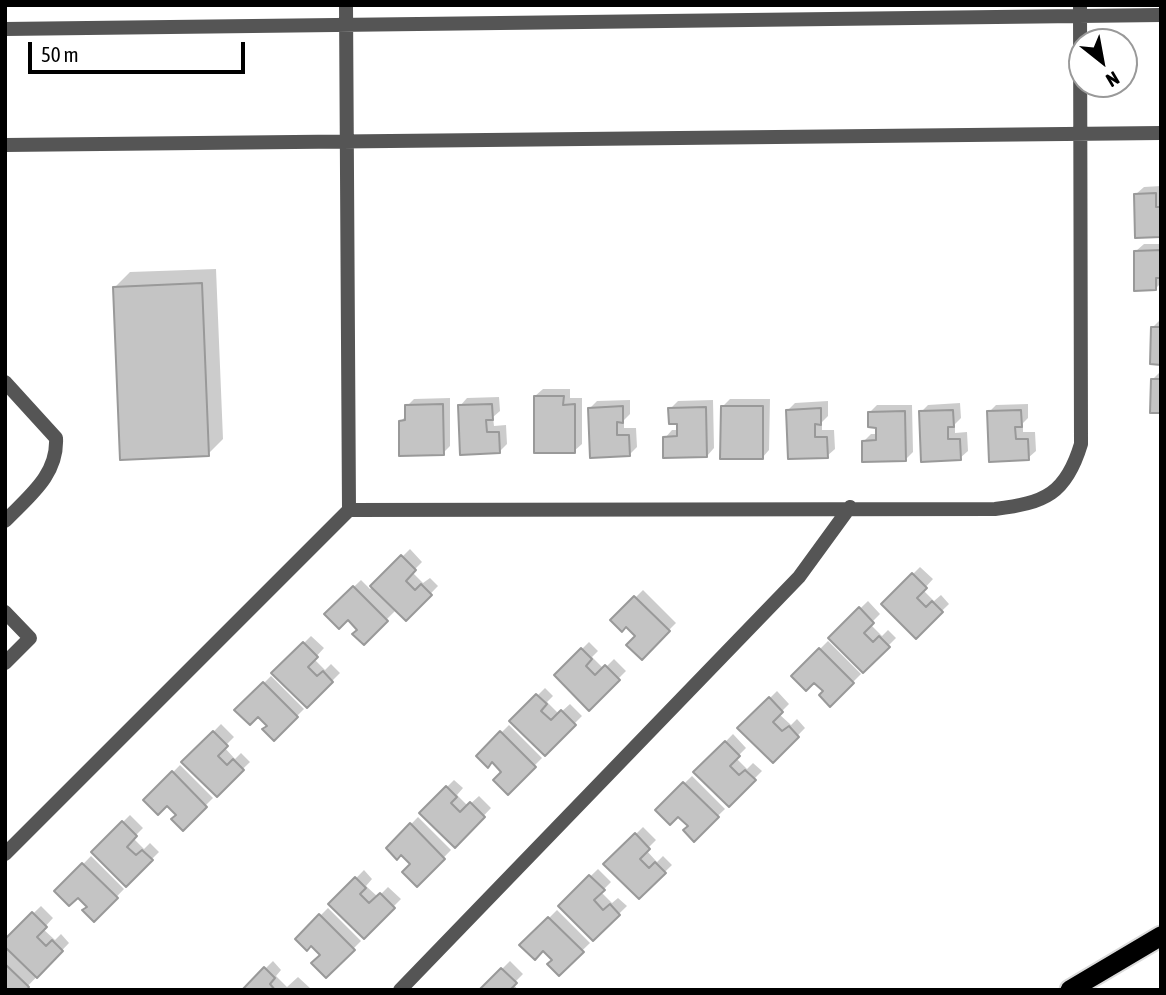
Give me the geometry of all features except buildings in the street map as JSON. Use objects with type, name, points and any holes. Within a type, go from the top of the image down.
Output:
[{"type":"highway","points":[[1070,990],[1161,936]]},
{"type":"street","points":[[346,5],[349,510]]},
{"type":"street","points":[[5,854],[349,510],[850,507],[995,509],[1028,505],[1055,493],[1073,470],[1081,444],[1080,11]]},
{"type":"street","points":[[5,29],[1080,11],[1161,15]]},
{"type":"street","points":[[5,145],[1161,133]]},
{"type":"street","points":[[5,382],[57,438],[57,457],[50,474],[5,521]]},
{"type":"street","points":[[400,990],[799,577],[850,507]]},
{"type":"street","points":[[5,612],[30,638],[5,663]]}]
